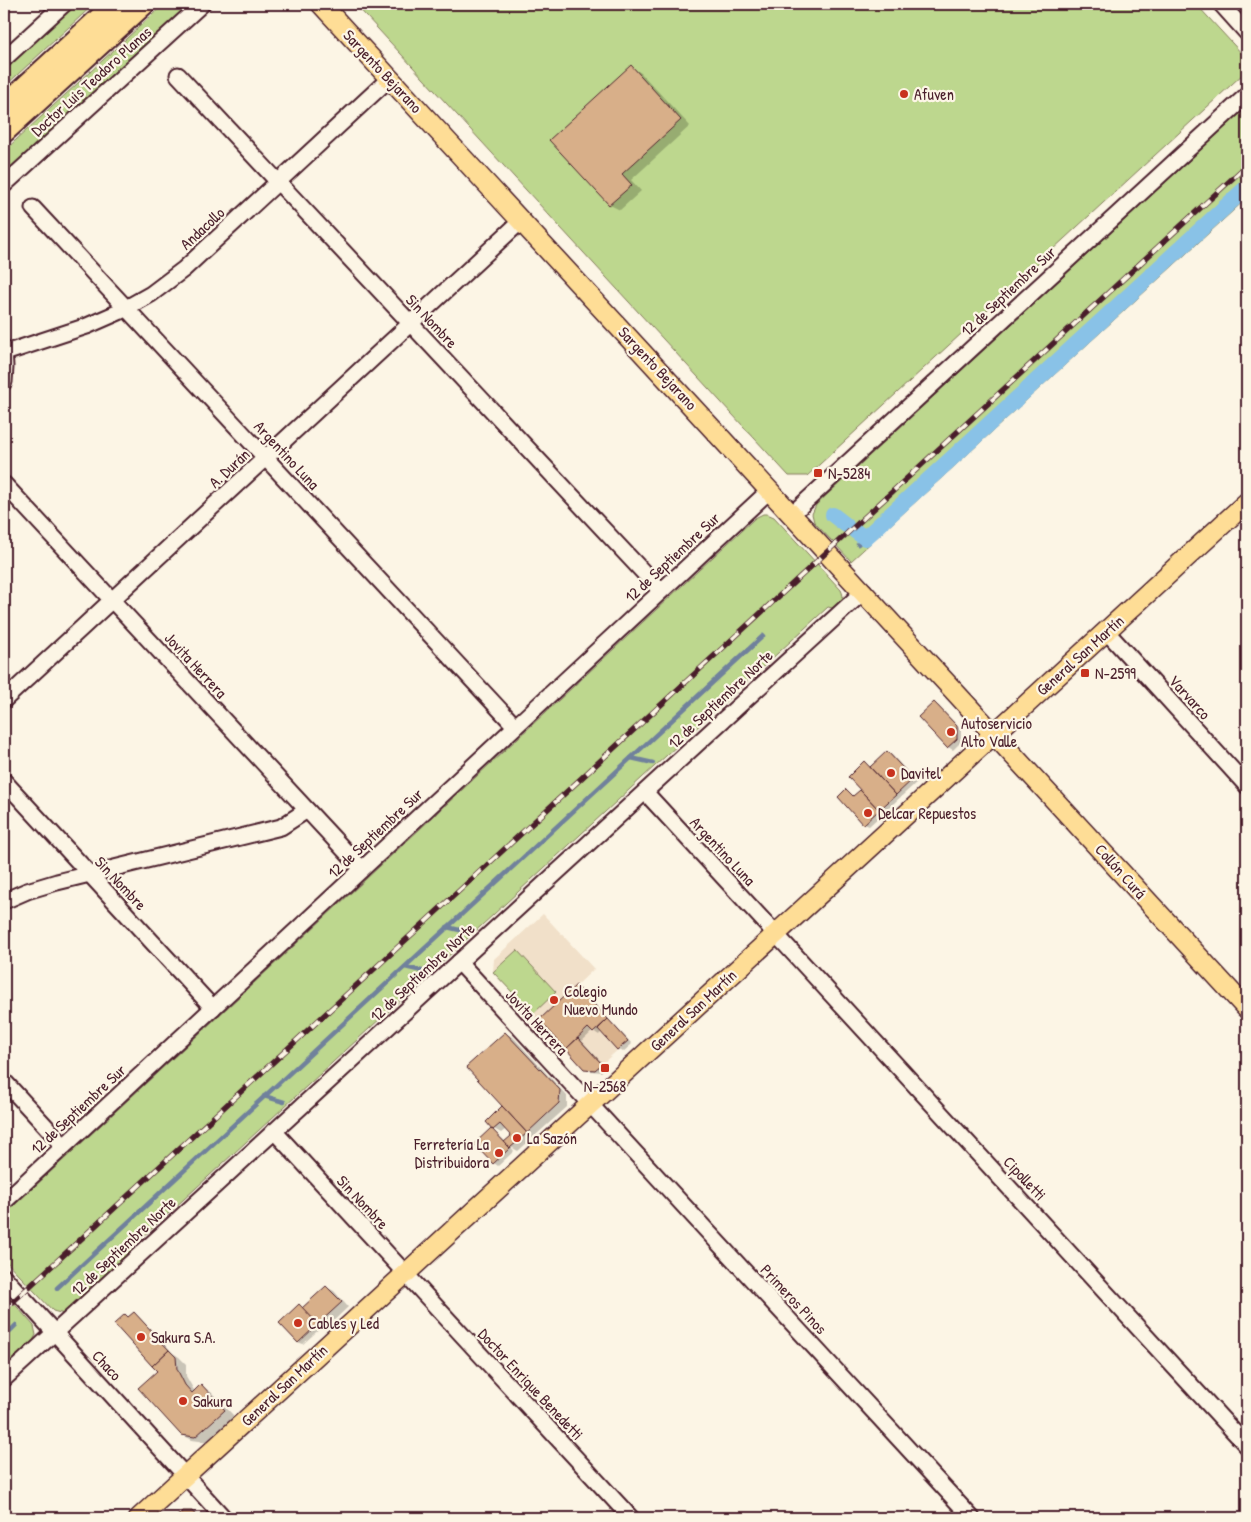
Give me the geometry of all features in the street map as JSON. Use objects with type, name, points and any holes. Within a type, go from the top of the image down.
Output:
[{"type":"highway","points":[[4,107],[116,4]]},
{"type":"highway","points":[[4,131],[143,4]]},
{"type":"main road","name":"Sargento Bejarano","points":[[321,4],[995,733]]},
{"type":"main road","name":"General San Martín","points":[[139,1518],[1247,502]]},
{"type":"main road","name":"Collón Curá","points":[[995,733],[1247,1009]]},
{"type":"street","points":[[4,59],[64,4]]},
{"type":"street","name":"Doctor Luis Teodoro Planas","points":[[4,185],[202,4]]},
{"type":"street","points":[[1220,4],[1247,33]]},
{"type":"street","name":"Sin Nombre","points":[[178,75],[661,592]]},
{"type":"street","name":"Andacollo","points":[[4,350],[87,326],[151,294],[184,269],[390,78]]},
{"type":"street","name":"12 de Septiembre Sur","points":[[792,514],[1247,95]]},
{"type":"street","name":"Argentino Luna","points":[[33,208],[515,726]]},
{"type":"street","name":"A. Durán","points":[[4,700],[521,221]]},
{"type":"street","points":[[4,350],[4,382]]},
{"type":"street","name":"Jovita Herrera","points":[[4,484],[362,870]]},
{"type":"street","name":"12 de Septiembre Sur","points":[[4,1202],[770,490]]},
{"type":"street","name":"12 de Septiembre Norte","points":[[4,1380],[864,591]]},
{"type":"street","name":"Varvarco","points":[[1106,631],[1247,786]]},
{"type":"street","name":"Sin Nombre","points":[[4,781],[213,1008]]},
{"type":"street","name":"Argentino Luna","points":[[645,792],[776,934]]},
{"type":"street","points":[[4,901],[41,886],[273,830],[288,824],[307,810]]},
{"type":"street","name":"Cipolletti","points":[[776,934],[1247,1446]]},
{"type":"street","name":"Jovita Herrera","points":[[459,962],[590,1104]]},
{"type":"street","points":[[4,1081],[64,1146]]},
{"type":"street","name":"Primeros Pinos","points":[[590,1104],[972,1518]]},
{"type":"street","name":"Sin Nombre","points":[[274,1132],[406,1274]]},
{"type":"street","name":"Doctor Enrique Benedetti","points":[[406,1274],[631,1518]]},
{"type":"street","name":"Chaco","points":[[4,1277],[224,1518]]},
{"type":"shaded area","name":"Colegio Nuevo Mundo","points":[[543,914],[594,969],[576,986],[628,1041],[595,1070],[584,1069],[493,972],[494,959]]},
{"type":"green space","points":[[75,4],[94,4],[4,87],[4,69]]},
{"type":"green space","points":[[164,4],[191,4],[4,175],[4,151]]},
{"type":"green space","points":[[355,4],[1196,4],[1244,56],[1244,73],[807,476],[789,476]]},
{"type":"green space","points":[[1247,107],[1247,198],[851,561],[814,522],[812,514],[816,505]]},
{"type":"green space","points":[[763,514],[774,517],[841,590],[842,600],[836,609],[828,607],[134,1245],[133,1253],[64,1314],[53,1311],[4,1259],[4,1215],[755,518]]},
{"type":"green space","points":[[517,950],[556,992],[533,1014],[493,972]]},
{"type":"green space","points":[[4,1292],[34,1326],[36,1335],[31,1344],[4,1369]]},
{"type":"building","points":[[631,65],[681,120],[622,174],[632,185],[609,205],[549,140]]},
{"type":"building","points":[[934,702],[957,726],[957,739],[947,748],[918,717]]},
{"type":"building","name":"Davitel","points":[[887,751],[913,779],[896,795],[870,767]]},
{"type":"building","points":[[864,761],[896,795],[879,810],[848,777]]},
{"type":"building","points":[[846,789],[853,796],[860,790],[879,810],[863,825],[838,797]]},
{"type":"building","points":[[576,985],[608,1019],[593,1033],[588,1028],[566,1049],[539,1020]]},
{"type":"building","points":[[608,1019],[628,1041],[617,1050],[598,1029]]},
{"type":"building","points":[[505,1032],[560,1090],[559,1103],[527,1133],[466,1067]]},
{"type":"building","points":[[578,1038],[602,1064],[595,1070],[584,1069],[566,1049]]},
{"type":"building","points":[[502,1106],[527,1133],[510,1148],[504,1142],[511,1136],[500,1124],[493,1130],[486,1122]]},
{"type":"building","points":[[491,1128],[510,1148],[493,1164],[474,1144]]},
{"type":"building","points":[[326,1286],[342,1302],[318,1324],[302,1308]]},
{"type":"building","name":"Cables y Led","points":[[299,1304],[318,1324],[298,1343],[279,1323]]},
{"type":"building","name":"Sakura S.A.","points":[[134,1312],[169,1350],[152,1366],[114,1324],[125,1314],[128,1317]]},
{"type":"building","name":"Sakura","points":[[169,1350],[176,1357],[177,1369],[185,1385],[192,1393],[201,1384],[225,1410],[195,1437],[181,1435],[138,1388],[157,1371],[152,1366]]},
{"type":"building","points":[[183,1511],[192,1511],[198,1518],[175,1518]]},
{"type":"waterway","points":[[855,531],[865,538],[1247,187]]},
{"type":"waterway","points":[[833,515],[846,525]]},
{"type":"waterway","points":[[858,544],[865,538]]},
{"type":"waterway","points":[[57,1288],[763,636]]},
{"type":"waterway","points":[[631,758],[653,763]]},
{"type":"waterway","points":[[447,927],[468,932]]},
{"type":"waterway","points":[[405,967],[426,972]]},
{"type":"waterway","points":[[264,1096],[284,1102]]},
{"type":"waterway","points":[[4,1337],[16,1325]]},
{"type":"railway","points":[[4,1310],[1247,165]]},
{"type":"place","name":"Afuven","points":[[904,94]]},
{"type":"place","name":"N-5284","points":[[818,473]]},
{"type":"place","name":"N-2599","points":[[1085,673]]},
{"type":"place","name":"Autoservicio Alto Valle","points":[[951,732]]},
{"type":"place","name":"Davitel","points":[[891,773]]},
{"type":"place","name":"Delcar Repuestos","points":[[868,813]]},
{"type":"place","name":"Colegio Nuevo Mundo","points":[[554,1000]]},
{"type":"place","name":"N-2568","points":[[605,1068]]},
{"type":"place","name":"La Sazón","points":[[517,1138]]},
{"type":"place","name":"Ferretería La Distribuidora","points":[[499,1153]]},
{"type":"place","name":"Cables y Led","points":[[298,1323]]},
{"type":"place","name":"Sakura S.A.","points":[[141,1337]]},
{"type":"place","name":"Sakura","points":[[183,1401]]}]
